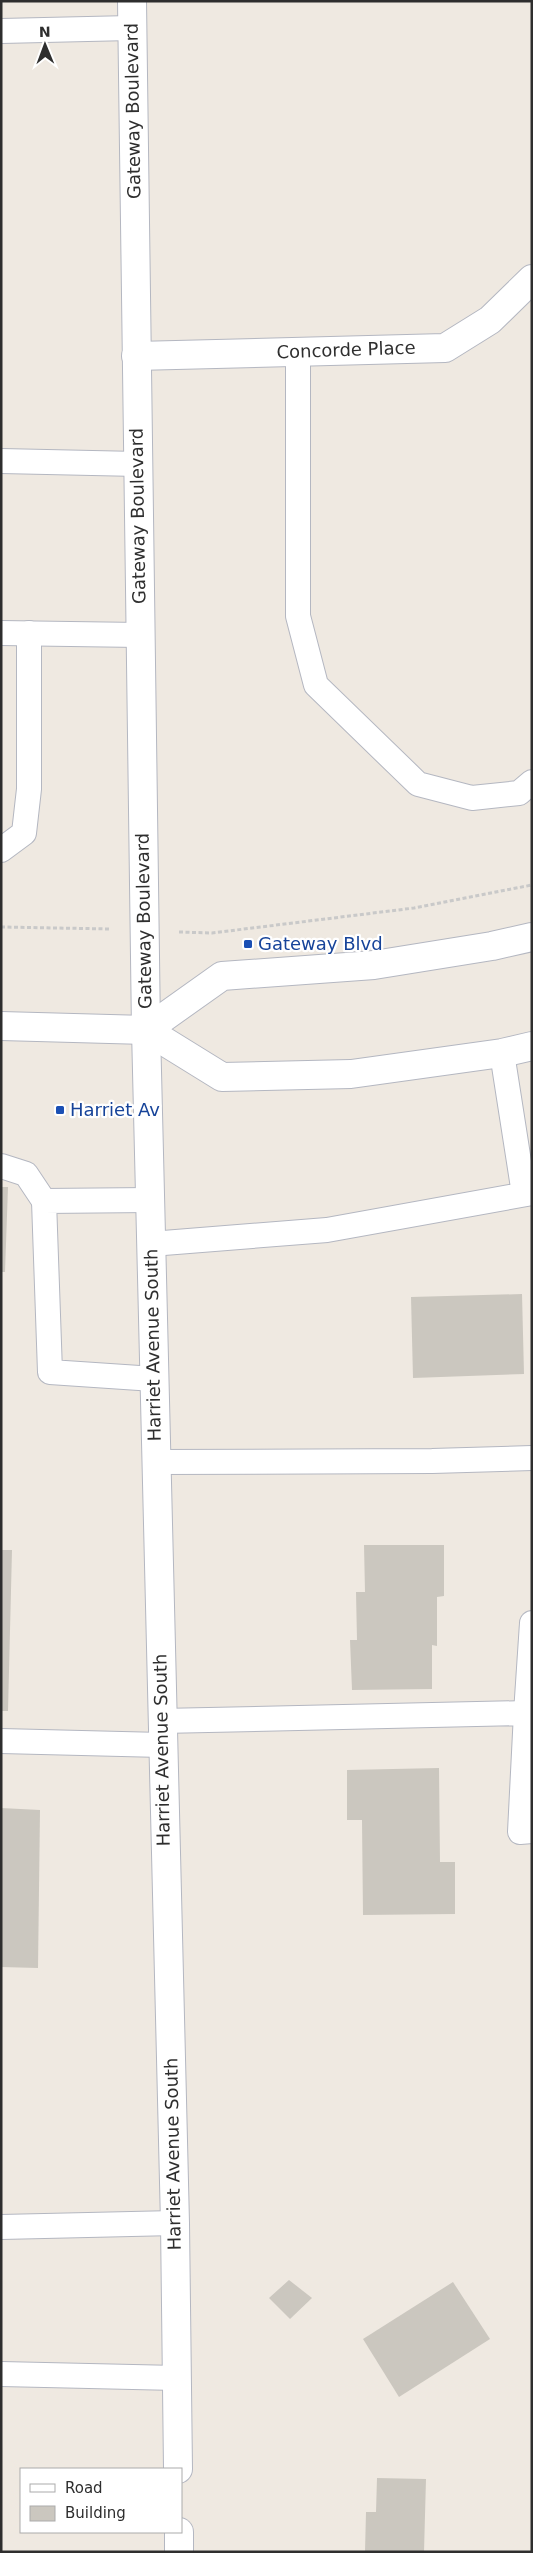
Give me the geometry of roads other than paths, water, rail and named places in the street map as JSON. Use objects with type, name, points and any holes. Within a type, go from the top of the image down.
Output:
[{"type":"street","name":"Gateway Boulevard","points":[[132,1],[146,1030]]},
{"type":"street","name":"Concorde Place","points":[[136,356],[446,348],[490,320],[532,279]]},
{"type":"street","points":[[146,1030],[222,976],[374,965],[492,946],[532,937]]},
{"type":"street","points":[[1,1026],[146,1030],[222,1077],[351,1074],[502,1053],[532,1046]]},
{"type":"street","name":"Harriet Avenue South","points":[[146,1030],[175,2223],[178,2468]]},
{"type":"street","points":[[179,2533],[179,2552]]},
{"type":"lane","points":[[1,32],[131,28]]},
{"type":"lane","points":[[298,351],[298,616],[316,685],[418,784],[472,798],[519,793],[532,782]]},
{"type":"lane","points":[[1,461],[138,464]]},
{"type":"lane","points":[[1,633],[140,635]]},
{"type":"lane","points":[[1,850],[24,833],[28,798],[30,633]]},
{"type":"lane","points":[[151,1244],[327,1230],[528,1194],[502,1053]]},
{"type":"lane","points":[[1,1166],[26,1174],[44,1202],[50,1372],[154,1379]]},
{"type":"lane","points":[[44,1202],[150,1200]]},
{"type":"lane","points":[[156,1462],[422,1461],[532,1458]]},
{"type":"lane","points":[[532,1623],[520,1832],[532,1831]]},
{"type":"lane","points":[[1,1741],[526,1713]]},
{"type":"lane","points":[[1,2227],[175,2223]]},
{"type":"lane","points":[[1,2374],[177,2378]]},
{"type":"place","name":"Gateway Blvd","points":[[248,944]]},
{"type":"place","name":"Harriet Av","points":[[60,1110]]}]
